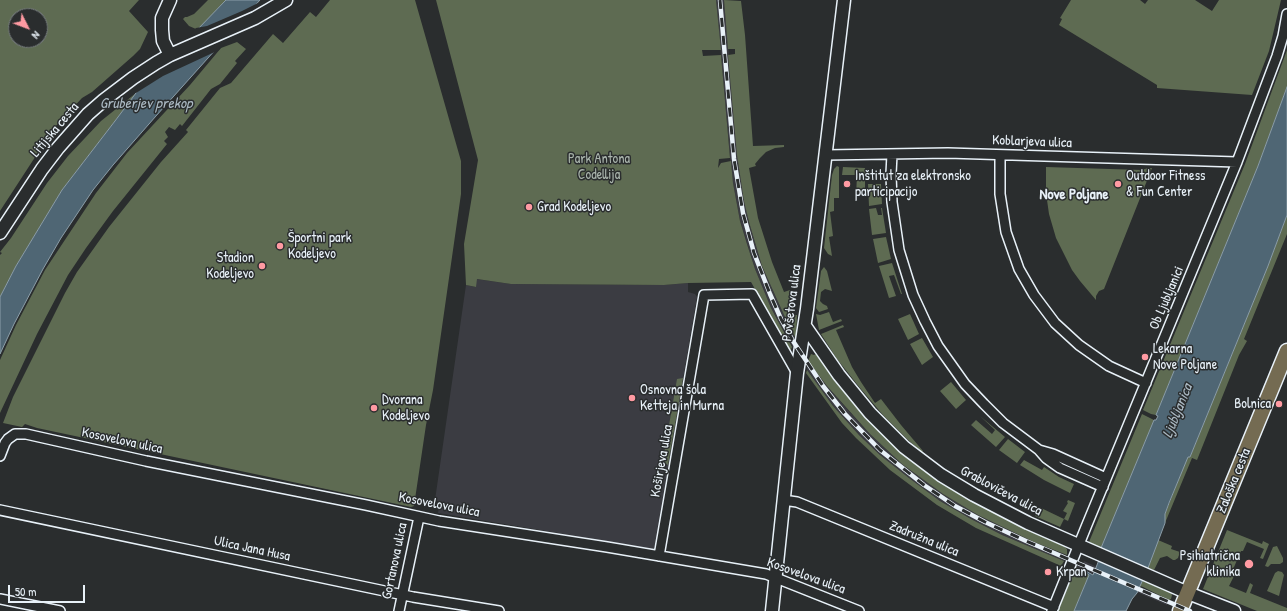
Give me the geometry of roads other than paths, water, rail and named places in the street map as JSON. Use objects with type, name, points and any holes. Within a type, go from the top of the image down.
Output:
[{"type":"main road","name":"Zaloška cesta","points":[[1180,611],[1287,351]]},
{"type":"street","points":[[168,52],[162,34],[162,24],[164,13],[170,0]]},
{"type":"street","name":"Litijska cesta","points":[[0,233],[46,164],[70,133],[88,114],[119,88],[168,52],[243,24],[286,0]]},
{"type":"street","name":"Povšetova ulica","points":[[772,611],[797,374],[805,326],[844,0]]},
{"type":"street","name":"Ob Ljubljanici","points":[[1053,609],[1078,545],[1237,162],[1277,56],[1283,36],[1287,14]]},
{"type":"street","name":"Koblarjeva ulica","points":[[826,155],[948,153],[1237,162]]},
{"type":"street","points":[[892,154],[892,193],[897,240],[910,286],[925,321],[949,362],[971,391],[1003,423],[1039,450],[1046,458],[1060,468],[1104,482]]},
{"type":"street","points":[[1000,155],[1000,194],[1006,232],[1019,269],[1033,294],[1051,318],[1079,345],[1109,366],[1146,383]]},
{"type":"street","name":"Koširjeva ulica","points":[[659,556],[704,295],[752,294],[797,374]]},
{"type":"street","name":"Grablovičeva ulica","points":[[805,326],[832,366],[860,402],[890,434],[913,455],[941,475],[974,496],[1028,523],[1188,593],[1234,611]]},
{"type":"street","name":"Kosovelova ulica","points":[[0,456],[5,443],[12,436],[15,434],[26,434],[146,461],[419,517],[766,574],[859,611]]},
{"type":"street","name":"Zadružna ulica","points":[[783,500],[798,502],[1053,609]]},
{"type":"street","name":"Ulica Jana Husa","points":[[0,510],[402,594],[499,611]]},
{"type":"street","name":"Gortanova ulica","points":[[399,611],[419,517]]},
{"type":"street","points":[[0,599],[60,611]]},
{"type":"water","name":"Gruberjev prekop","points":[[226,0],[260,0],[156,116],[93,190],[61,238],[43,269],[0,354],[0,297],[16,266],[62,190],[136,93]]},
{"type":"water","name":"Ljubljanica","points":[[1287,87],[1287,215],[1268,266],[1190,457],[1188,457],[1169,503],[1165,514],[1165,523],[1148,568],[1137,593],[1126,611],[1074,611],[1089,575],[1084,570],[1093,575],[1099,560],[1101,548],[1154,420],[1156,420],[1158,416],[1156,415],[1258,166]]},
{"type":"railway","points":[[720,0],[734,159],[743,213],[754,253],[781,319],[793,341],[823,386],[845,414],[880,450],[924,485],[955,506],[1026,541],[1190,611]]},
{"type":"place","name":"Inštitut za elektronsko participacijo","points":[[847,184]]},
{"type":"place","name":"Outdoor Fitness & Fun Center","points":[[1118,184]]},
{"type":"place","name":"Grad Kodeljevo","points":[[529,207]]},
{"type":"place","name":"Športni park Kodeljevo","points":[[280,246]]},
{"type":"place","name":"Stadion Kodeljevo","points":[[262,266]]},
{"type":"place","name":"Lekarna Nove Poljane","points":[[1145,357]]},
{"type":"place","name":"Osnovna šola Ketteja in Murna","points":[[632,398]]},
{"type":"place","name":"Bolnica","points":[[1279,404]]},
{"type":"place","name":"Dvorana Kodeljevo","points":[[374,408]]},
{"type":"place","name":"Psihiatrična klinika","points":[[1249,564]]},
{"type":"place","name":"Krpan","points":[[1048,572]]},
{"type":"district","name":"Nove Poljane","points":[[1074,195]]},
{"type":"park label","name":"Park Antona Codellija","points":[[599,168]]}]
